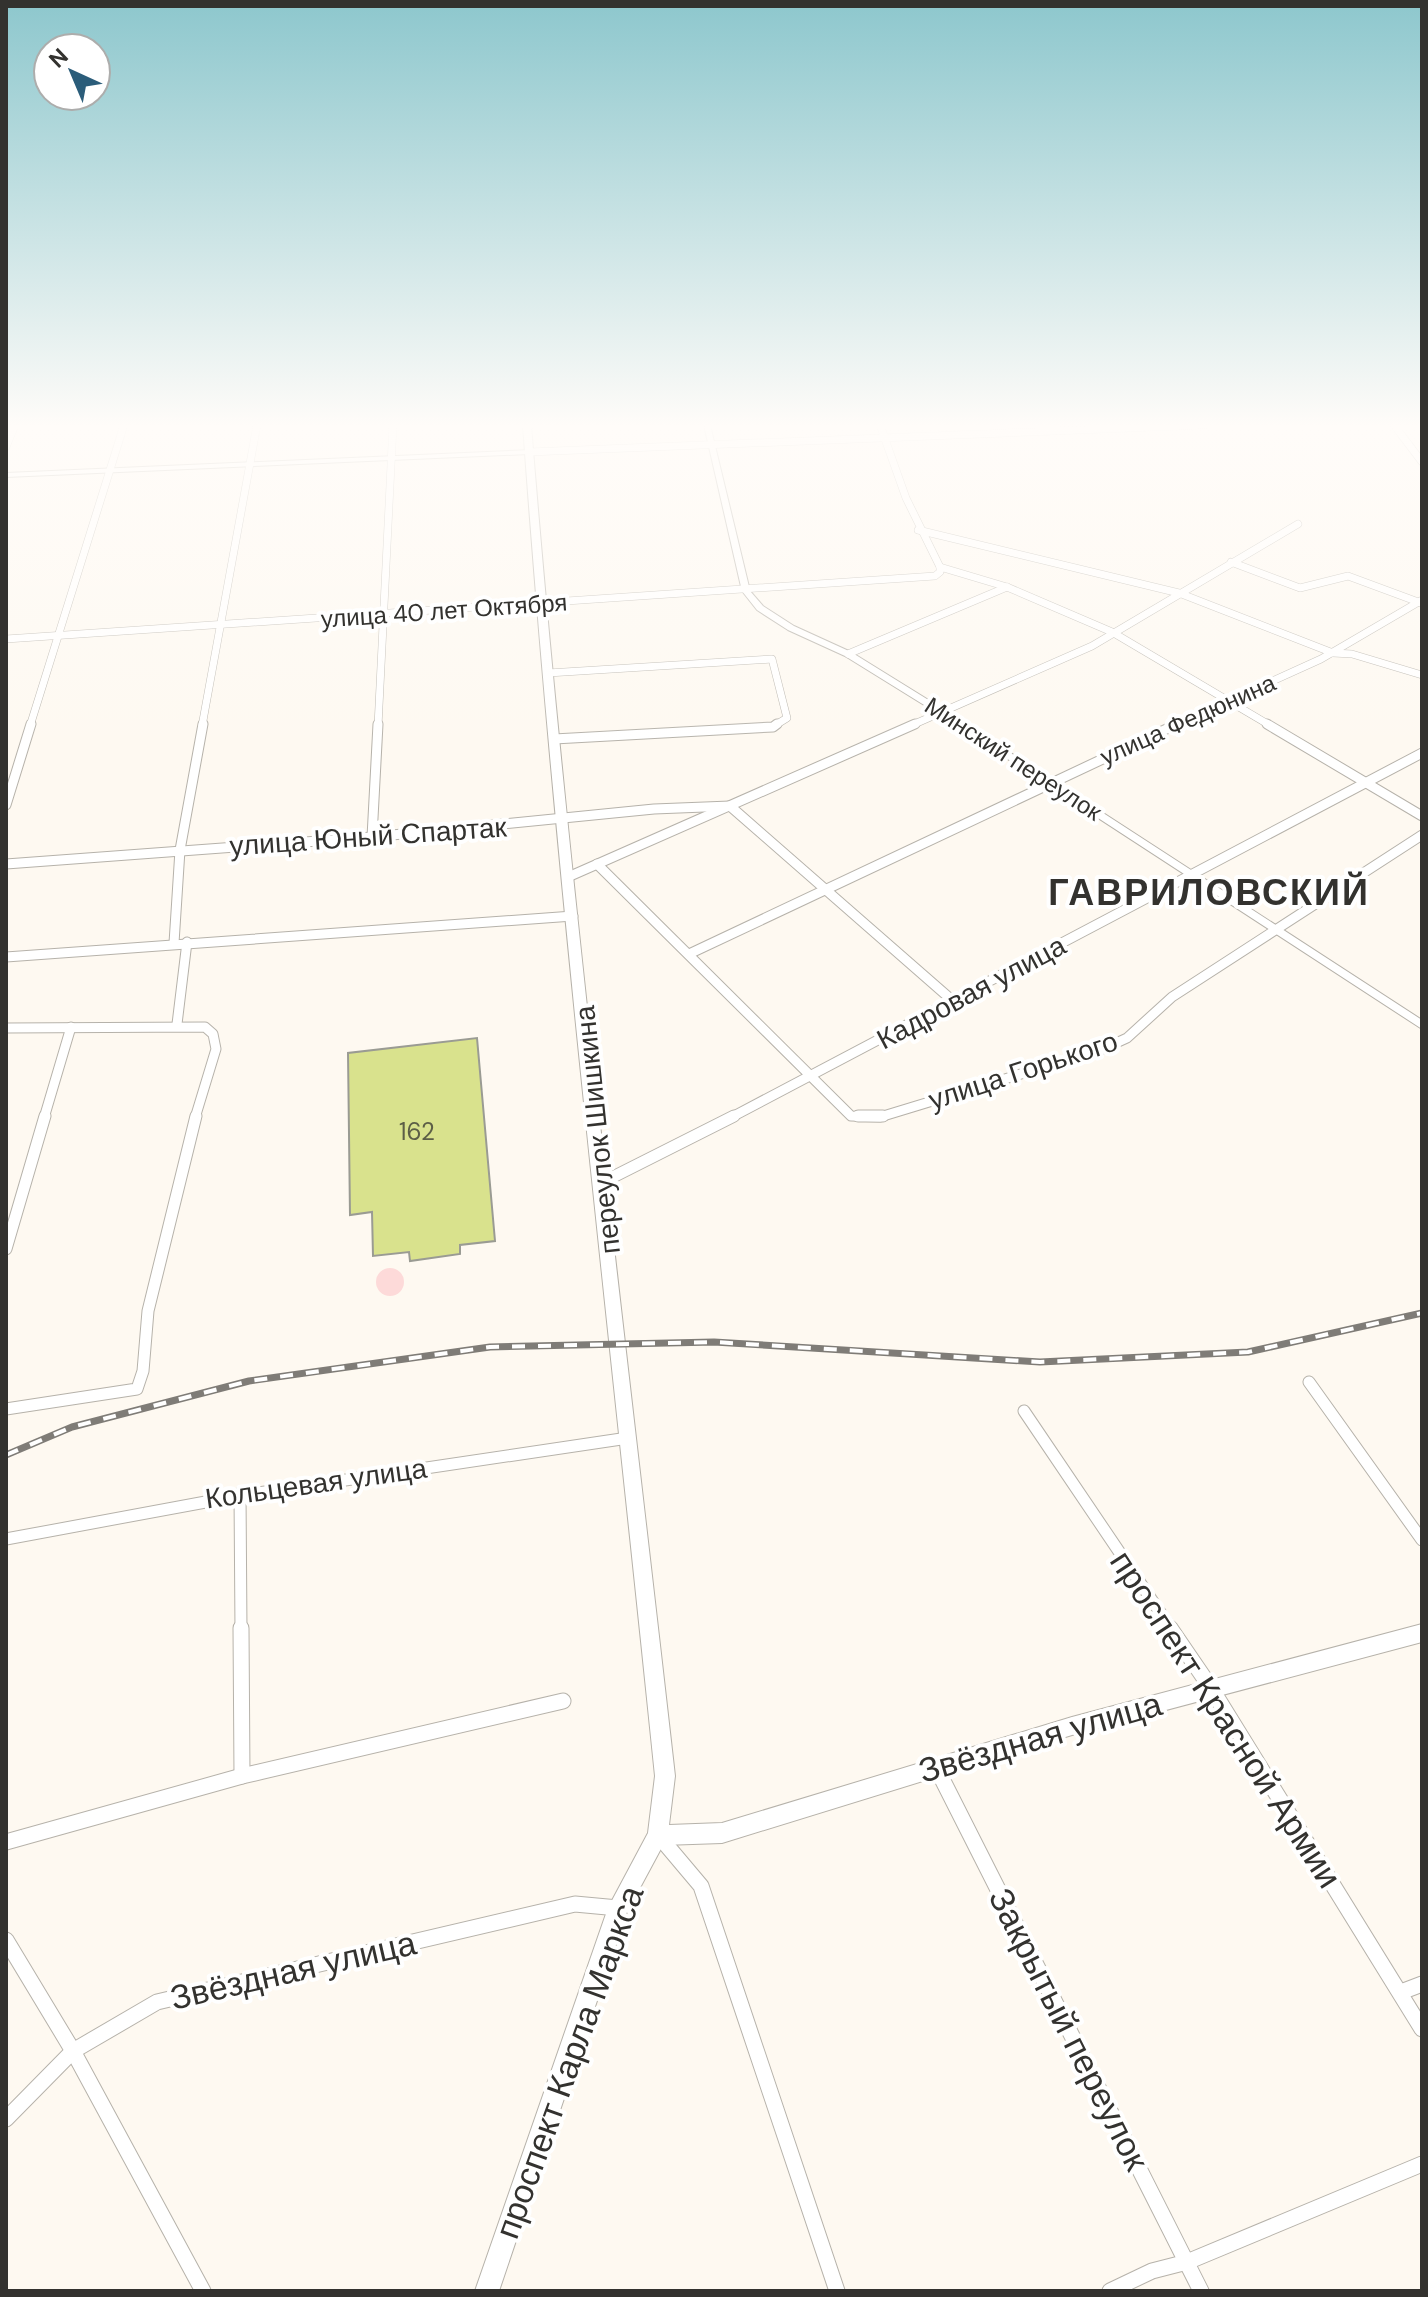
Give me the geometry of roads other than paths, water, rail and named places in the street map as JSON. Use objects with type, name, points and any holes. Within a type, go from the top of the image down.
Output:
[{"type":"main road","name":"переулок Шишкина","points":[[535,532],[568,877],[665,1776],[658,1835]]},
{"type":"main road","name":"Звёздная улица","points":[[658,1835],[722,1833],[936,1767],[1211,1688],[1422,1633]]},
{"type":"main road","name":"проспект Карла Маркса","points":[[487,2291],[618,1908],[658,1835]]},
{"type":"street","points":[[6,805],[90,532]]},
{"type":"street","points":[[174,943],[180,850],[239,532]]},
{"type":"street","points":[[372,837],[388,532]]},
{"type":"street","points":[[732,532],[746,591]]},
{"type":"street","points":[[919,532],[940,567],[972,574],[1007,587],[1112,632],[1422,816]]},
{"type":"street","points":[[927,532],[1179,593],[1333,653],[1352,654],[1422,675]]},
{"type":"street","name":"улица Юный Спартак","points":[[568,877],[1092,646],[1284,532]]},
{"type":"street","points":[[1231,562],[1300,588],[1348,576],[1420,602]]},
{"type":"street","name":"улица 40 лет Октября","points":[[6,639],[746,591],[935,576],[940,572],[940,567]]},
{"type":"street","points":[[848,654],[1007,587]]},
{"type":"street","name":"Минский переулок","points":[[746,591],[760,608],[848,654],[940,711],[1422,1025]]},
{"type":"street","name":"улица Федюнина","points":[[689,954],[1050,782],[1333,653],[1420,602]]},
{"type":"street","points":[[548,673],[772,659],[787,718],[773,727],[554,739]]},
{"type":"street","name":"Кадровая улица","points":[[603,1182],[810,1078],[1422,753]]},
{"type":"street","points":[[730,806],[953,1001]]},
{"type":"street","name":"улица Юный Спартак","points":[[6,864],[563,821],[654,809],[730,806]]},
{"type":"street","name":"улица Горького","points":[[810,1078],[851,1116],[880,1117],[1103,1049],[1127,1038],[1172,997],[1422,835]]},
{"type":"street","points":[[597,864],[810,1078]]},
{"type":"street","points":[[6,957],[573,916]]},
{"type":"street","points":[[177,1024],[187,942]]},
{"type":"street","points":[[6,1028],[201,1025],[212,1030],[216,1036],[216,1049],[190,1131],[147,1314],[144,1377],[137,1389],[6,1409]]},
{"type":"street","points":[[6,1249],[71,1027]]},
{"type":"street","points":[[1309,1382],[1422,1540]]},
{"type":"street","name":"проспект Красной Армии","points":[[1024,1411],[1211,1688],[1422,2029]]},
{"type":"street","name":"Кольцевая улица","points":[[6,1539],[240,1493],[628,1438]]},
{"type":"street","points":[[240,1493],[242,1776]]},
{"type":"street","points":[[6,1842],[242,1776],[563,1701]]},
{"type":"street","name":"Закрытый переулок","points":[[936,1767],[1201,2291]]},
{"type":"street","points":[[658,1835],[701,1886],[837,2291]]},
{"type":"street","name":"Звёздная улица","points":[[6,2119],[73,2051],[157,2002],[575,1904],[618,1908]]},
{"type":"street","points":[[6,1940],[73,2051],[203,2291]]},
{"type":"street","points":[[1401,1992],[1422,1984]]},
{"type":"street","points":[[1110,2291],[1152,2271],[1187,2262],[1422,2164]]},
{"type":"railway","points":[[6,1455],[72,1427],[249,1381],[490,1347],[714,1342],[1040,1362],[1248,1352],[1422,1313]]},
{"type":"district","name":"ГАВРИЛОВСКИЙ","points":[[1209,892]]}]
